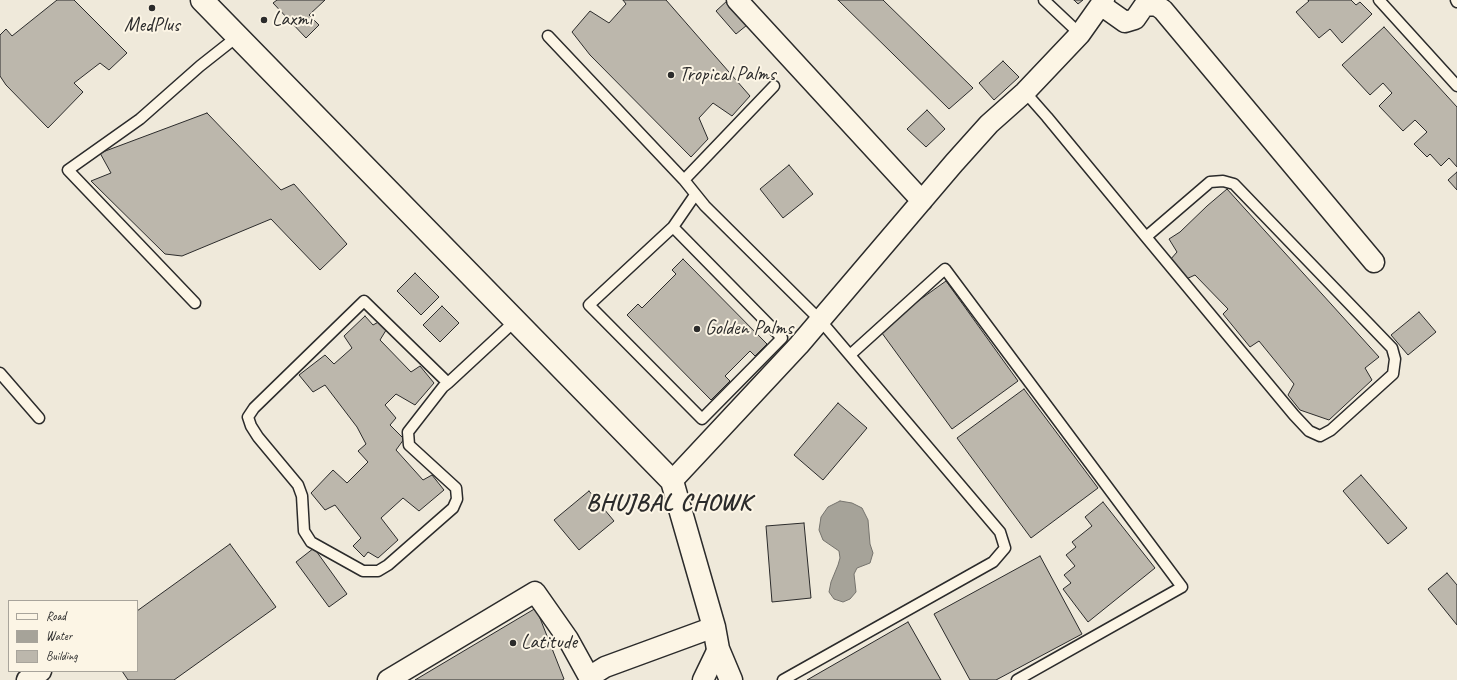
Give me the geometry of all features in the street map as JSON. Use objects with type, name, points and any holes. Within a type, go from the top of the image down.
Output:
[{"type":"street","points":[[202,0],[672,481],[714,627],[718,649],[731,680]]},
{"type":"street","points":[[737,0],[922,201]]},
{"type":"street","points":[[672,481],[799,345],[989,124],[1025,92],[1080,34],[1102,3],[1125,22],[1135,19],[1144,6],[1156,5],[1164,10],[1374,262]]},
{"type":"street","points":[[388,680],[535,592],[568,639],[588,678],[605,667],[714,627]]},
{"type":"street","points":[[703,680],[718,649]]},
{"type":"street","points":[[27,680],[39,672]]},
{"type":"lane","points":[[1044,0],[1080,34]]},
{"type":"lane","points":[[1379,0],[1457,86]]},
{"type":"lane","points":[[195,303],[68,170],[140,118],[200,66],[238,36]]},
{"type":"lane","points":[[548,36],[684,180],[705,206],[820,320],[1000,532],[1005,548],[993,562],[783,680]]},
{"type":"lane","points":[[684,180],[774,86]]},
{"type":"lane","points":[[1025,92],[1146,238],[1294,415],[1309,431],[1320,436],[1330,430],[1393,374],[1395,359],[1392,348],[1234,184],[1222,181],[1210,182],[1146,238]]},
{"type":"lane","points":[[673,227],[782,338],[702,419],[589,305],[673,227],[695,195]]},
{"type":"lane","points":[[850,355],[945,269],[1182,587],[1017,680]]},
{"type":"lane","points":[[448,383],[364,301],[254,408],[248,417],[251,426],[258,437],[298,486],[302,496],[304,531],[311,542],[363,571],[378,571],[388,566],[453,508],[457,499],[456,488],[409,446],[408,432],[443,387],[448,383],[515,320]]},
{"type":"lane","points":[[0,373],[39,418]]},
{"type":"water","points":[[840,501],[852,503],[862,508],[868,520],[870,544],[873,553],[870,563],[857,568],[854,574],[856,592],[850,599],[843,602],[834,599],[829,592],[840,558],[839,551],[823,540],[819,530],[821,517],[828,507]]},
{"type":"building","points":[[57,0],[74,0],[127,53],[109,70],[100,63],[74,83],[83,92],[48,128],[6,85],[0,76],[0,35],[6,29],[12,36]]},
{"type":"building","points":[[277,0],[325,0],[309,15],[319,25],[306,38],[273,3]]},
{"type":"building","name":"Tropical Palms","points":[[623,0],[666,0],[750,96],[732,116],[713,103],[699,118],[708,139],[691,157],[590,55],[572,32],[590,11],[609,23],[626,4]]},
{"type":"building","points":[[728,0],[752,21],[736,34],[716,11]]},
{"type":"building","points":[[838,0],[883,0],[973,88],[949,109]]},
{"type":"building","points":[[1074,0],[1083,0],[1078,4]]},
{"type":"building","points":[[1308,0],[1351,0],[1356,5],[1360,2],[1372,14],[1342,43],[1330,29],[1319,38],[1296,12],[1309,1]]},
{"type":"building","points":[[1384,27],[1457,107],[1457,167],[1449,158],[1441,166],[1430,154],[1427,157],[1414,144],[1427,132],[1415,120],[1403,131],[1379,106],[1392,93],[1383,83],[1370,95],[1342,65]]},
{"type":"building","points":[[1003,61],[1019,77],[994,100],[979,83]]},
{"type":"building","points":[[927,110],[945,129],[926,147],[907,129]]},
{"type":"building","points":[[207,113],[281,190],[294,184],[347,244],[320,270],[271,219],[182,256],[165,254],[91,181],[111,173],[100,153]]},
{"type":"building","points":[[789,165],[813,194],[783,218],[760,189]]},
{"type":"building","points":[[1457,172],[1457,190],[1448,180]]},
{"type":"building","points":[[1227,189],[1379,357],[1365,368],[1372,380],[1329,420],[1300,410],[1288,395],[1294,384],[1259,341],[1250,347],[1223,314],[1228,309],[1195,275],[1184,280],[1170,260],[1177,252],[1169,239],[1180,232]]},
{"type":"building","name":"Golden Palms","points":[[683,259],[767,344],[755,356],[750,351],[725,376],[730,381],[711,400],[627,315],[638,304],[642,308],[676,274],[672,270]]},
{"type":"building","points":[[415,273],[439,297],[421,315],[397,291]]},
{"type":"building","points":[[946,281],[1018,381],[952,429],[879,329]]},
{"type":"building","points":[[442,306],[459,323],[440,342],[423,325]]},
{"type":"building","points":[[1419,312],[1436,332],[1408,355],[1391,335]]},
{"type":"building","points":[[365,316],[373,325],[382,320],[388,327],[380,340],[411,372],[420,366],[434,383],[415,405],[396,394],[385,405],[396,418],[390,425],[404,439],[396,450],[423,480],[432,475],[444,490],[419,511],[403,498],[381,518],[398,540],[378,558],[368,552],[364,557],[353,546],[361,538],[335,505],[325,510],[311,493],[333,470],[347,483],[368,462],[358,451],[366,444],[357,427],[325,385],[313,392],[299,375],[325,355],[334,364],[352,348],[344,336]]},
{"type":"building","points":[[1024,389],[1098,488],[1031,538],[957,438]]},
{"type":"building","points":[[838,403],[867,428],[823,480],[794,455]]},
{"type":"building","points":[[1361,475],[1407,528],[1388,544],[1343,491]]},
{"type":"building","points":[[589,491],[614,521],[579,550],[554,520]]},
{"type":"building","points":[[1103,502],[1155,568],[1088,622],[1063,589],[1071,583],[1064,575],[1075,566],[1066,555],[1076,547],[1072,542],[1092,526],[1085,517]]},
{"type":"building","points":[[804,523],[811,598],[772,602],[766,526]]},
{"type":"building","points":[[230,544],[276,607],[174,680],[128,680],[123,672],[138,672],[138,610]]},
{"type":"building","points":[[314,548],[347,594],[329,607],[296,562]]},
{"type":"building","points":[[1040,556],[1082,634],[996,680],[970,680],[934,614]]},
{"type":"building","points":[[1447,573],[1457,585],[1457,625],[1428,589]]},
{"type":"building","name":"Latitude","points":[[536,608],[564,679],[415,680]]},
{"type":"building","points":[[908,622],[941,680],[807,680]]},
{"type":"place","name":"MedPlus","points":[[152,8]]},
{"type":"place","name":"Laxmi","points":[[264,20]]},
{"type":"place","name":"Tropical Palms","points":[[671,75]]},
{"type":"place","name":"Golden Palms","points":[[697,329]]},
{"type":"place","name":"Latitude","points":[[513,643]]},
{"type":"district","name":"BHUJBAL CHOWK","points":[[669,504]]}]
